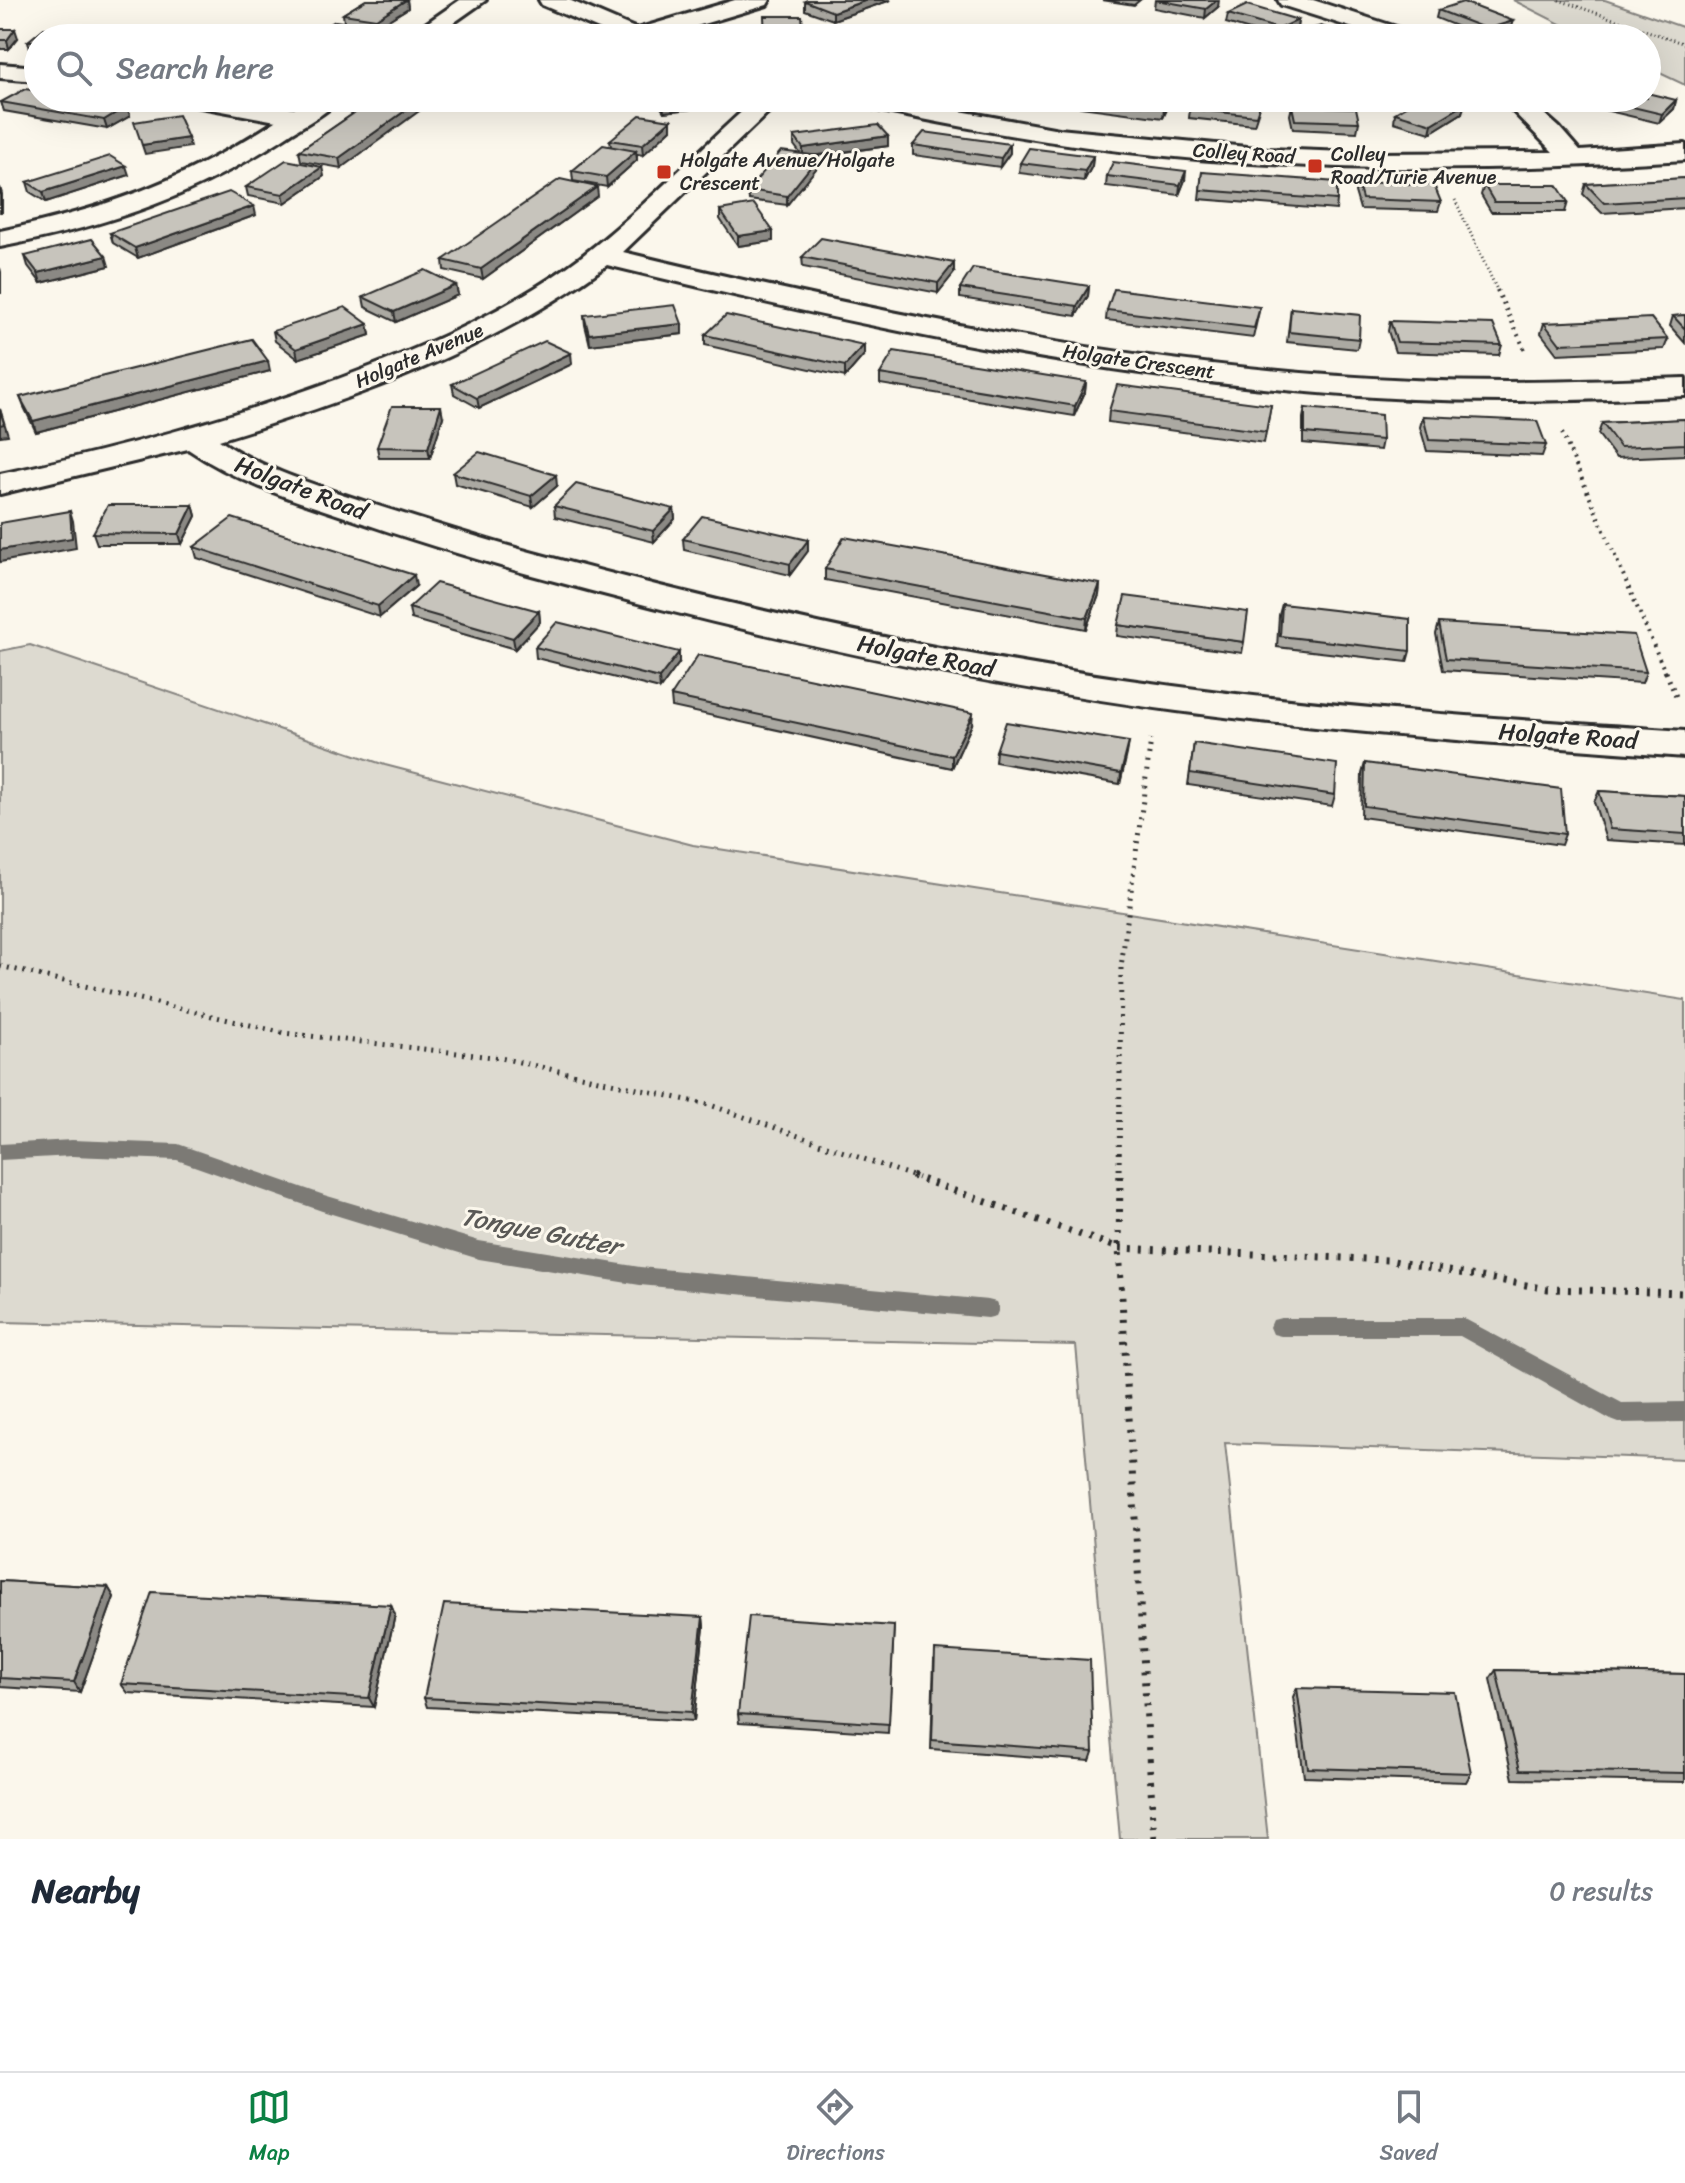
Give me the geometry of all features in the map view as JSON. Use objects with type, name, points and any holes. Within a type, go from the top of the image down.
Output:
[{"type":"street","points":[[438,24],[475,0]]},
{"type":"street","points":[[550,0],[606,24]]},
{"type":"street","points":[[680,24],[759,0]]},
{"type":"street","points":[[1289,0],[1367,24]]},
{"type":"street","points":[[0,71],[24,73]]},
{"type":"street","points":[[270,112],[298,117]]},
{"type":"street","points":[[0,239],[86,219],[184,185],[227,163],[306,112]]},
{"type":"street","name":"Holgate Avenue","points":[[0,484],[196,439],[308,401],[467,337],[538,298],[602,255],[676,190],[757,112]]},
{"type":"street","name":"Colley Road","points":[[922,112],[1150,146],[1342,160],[1437,163],[1574,160],[1685,152]]},
{"type":"street","points":[[1528,112],[1574,160]]},
{"type":"street","name":"Holgate Crescent","points":[[602,255],[772,298],[892,323],[1130,362],[1330,384],[1544,392],[1685,387]]},
{"type":"street","name":"Holgate Road","points":[[196,439],[225,460],[270,481],[449,540],[631,591],[805,632],[986,668],[1269,710],[1495,732],[1685,744]]},
{"type":"path","points":[[1559,0],[1628,24]]},
{"type":"path","points":[[1661,36],[1685,44]]},
{"type":"path","points":[[1437,163],[1544,392],[1679,703]]},
{"type":"path","points":[[1154,1839],[1119,1248],[1121,967],[1157,695]]},
{"type":"path","points":[[0,966],[284,1033],[501,1058],[713,1106],[1119,1248],[1388,1260],[1548,1289],[1685,1293]]},
{"type":"shaded area","points":[[1513,0],[1605,0],[1685,28],[1685,85],[1661,74],[1661,24],[1560,24]]},
{"type":"shaded area","points":[[30,645],[385,765],[693,845],[1685,1000],[1685,1459],[1225,1443],[1268,1839],[1120,1839],[1076,1345],[0,1322],[0,651]]},
{"type":"building","points":[[366,0],[406,0],[376,19],[343,14]]},
{"type":"building","points":[[867,0],[833,12],[805,1]]},
{"type":"building","points":[[1156,0],[1217,0],[1206,9]]},
{"type":"building","points":[[1463,2],[1513,21],[1474,24],[1438,10]]},
{"type":"building","points":[[1247,5],[1298,20],[1290,24],[1262,24],[1228,14]]},
{"type":"building","points":[[764,16],[802,16],[803,24],[764,24]]},
{"type":"building","points":[[335,21],[357,24],[330,24]]},
{"type":"building","points":[[0,29],[15,29],[7,40],[0,40]]},
{"type":"building","points":[[24,90],[24,106],[1,102]]},
{"type":"building","points":[[1661,96],[1676,100],[1662,114],[1654,112],[1661,112]]},
{"type":"building","points":[[58,112],[117,112],[104,120]]},
{"type":"building","points":[[356,112],[403,112],[339,158],[299,151]]},
{"type":"building","points":[[1218,112],[1257,112],[1256,116]]},
{"type":"building","points":[[1293,112],[1357,112],[1359,122],[1295,120]]},
{"type":"building","points":[[1397,112],[1452,112],[1432,124]]},
{"type":"building","points":[[178,115],[188,138],[142,145],[134,122]]},
{"type":"building","points":[[640,115],[671,120],[642,145],[610,140]]},
{"type":"building","points":[[878,125],[888,136],[803,148],[794,136]]},
{"type":"building","points":[[924,132],[1010,144],[1001,158],[913,145]]},
{"type":"building","points":[[603,145],[636,151],[606,177],[572,171]]},
{"type":"building","points":[[1029,148],[1093,156],[1085,171],[1020,163]]},
{"type":"building","points":[[781,151],[819,156],[787,196],[748,190]]},
{"type":"building","points":[[110,156],[126,166],[43,192],[27,182]]},
{"type":"building","points":[[286,160],[322,167],[283,194],[246,187]]},
{"type":"building","points":[[1113,162],[1186,171],[1180,185],[1107,176]]},
{"type":"building","points":[[1202,172],[1337,182],[1337,200],[1200,190]]},
{"type":"building","points":[[1685,178],[1685,198],[1604,203],[1586,184]]},
{"type":"building","points":[[560,179],[597,187],[481,269],[443,260]]},
{"type":"building","points":[[1357,182],[1434,185],[1441,202],[1362,199]]},
{"type":"building","points":[[1484,185],[1557,185],[1568,202],[1494,202]]},
{"type":"building","points":[[229,192],[254,206],[135,248],[110,233]]},
{"type":"building","points":[[754,204],[773,231],[738,236],[720,210]]},
{"type":"building","points":[[821,238],[954,263],[938,283],[802,257]]},
{"type":"building","points":[[92,239],[106,256],[38,273],[25,256]]},
{"type":"building","points":[[973,268],[1089,286],[1077,306],[960,288]]},
{"type":"building","points":[[425,270],[456,285],[394,312],[363,297]]},
{"type":"building","points":[[1114,289],[1260,307],[1254,328],[1107,310]]},
{"type":"building","points":[[675,305],[682,324],[589,334],[584,315]]},
{"type":"building","points":[[345,307],[368,324],[296,349],[273,331]]},
{"type":"building","points":[[1291,308],[1360,315],[1359,339],[1289,332]]},
{"type":"building","points":[[726,315],[864,345],[845,366],[705,335]]},
{"type":"building","points":[[1685,315],[1685,329],[1673,316]]},
{"type":"building","points":[[1651,318],[1668,339],[1560,344],[1544,323]]},
{"type":"building","points":[[1390,321],[1493,324],[1502,345],[1397,342]]},
{"type":"building","points":[[252,339],[268,361],[33,421],[20,397]]},
{"type":"building","points":[[545,341],[571,353],[477,398],[452,384]]},
{"type":"building","points":[[894,351],[1086,382],[1075,406],[880,374]]},
{"type":"building","points":[[1117,385],[1271,405],[1266,432],[1109,411]]},
{"type":"building","points":[[392,406],[441,406],[428,448],[377,447]]},
{"type":"building","points":[[1305,408],[1381,415],[1382,440],[1305,433]]},
{"type":"building","points":[[1423,416],[1537,421],[1546,445],[1429,440]]},
{"type":"building","points":[[1685,419],[1685,444],[1620,447],[1602,423]]},
{"type":"building","points":[[479,452],[556,475],[531,496],[453,473]]},
{"type":"building","points":[[576,484],[674,509],[653,531],[554,506]]},
{"type":"building","points":[[108,505],[193,505],[179,534],[93,533]]},
{"type":"building","points":[[70,511],[72,538],[0,550],[0,523]]},
{"type":"building","points":[[702,516],[808,540],[790,564],[683,539]]},
{"type":"building","points":[[232,518],[414,575],[378,606],[194,547]]},
{"type":"building","points":[[844,537],[1100,584],[1087,618],[825,569]]},
{"type":"building","points":[[436,583],[539,611],[513,638],[409,608]]},
{"type":"building","points":[[1125,596],[1248,612],[1244,642],[1118,625]]},
{"type":"building","points":[[1282,604],[1410,619],[1410,651],[1280,636]]},
{"type":"building","points":[[557,622],[679,652],[659,678],[535,647]]},
{"type":"building","points":[[1439,623],[1634,635],[1646,672],[1446,659]]},
{"type":"building","points":[[698,655],[973,713],[952,756],[671,696]]},
{"type":"building","points":[[1006,722],[1129,742],[1121,773],[996,751]]},
{"type":"building","points":[[1194,743],[1337,764],[1335,795],[1190,773]]},
{"type":"building","points":[[1365,763],[1561,789],[1565,834],[1364,806]]},
{"type":"building","points":[[1599,791],[1685,796],[1685,834],[1610,829]]},
{"type":"building","points":[[0,1581],[108,1587],[74,1682],[0,1678]]},
{"type":"building","points":[[152,1592],[391,1605],[369,1698],[121,1684]]},
{"type":"building","points":[[444,1604],[703,1617],[692,1712],[424,1698]]},
{"type":"building","points":[[749,1616],[894,1626],[889,1724],[738,1714]]},
{"type":"building","points":[[935,1650],[1090,1660],[1093,1752],[932,1740]]},
{"type":"building","points":[[1496,1670],[1685,1674],[1685,1773],[1520,1770]]},
{"type":"building","points":[[1297,1688],[1455,1692],[1471,1773],[1308,1768]]},
{"type":"waterway","name":"Tongue Gutter","points":[[0,1152],[72,1148],[178,1152],[322,1203],[479,1250],[640,1276],[988,1309]]},
{"type":"waterway","name":"Tongue Gutter","points":[[1281,1327],[1463,1327],[1619,1413],[1685,1412]]},
{"type":"place","name":"Colley Road/Turie Avenue","points":[[1315,166]]},
{"type":"place","name":"Holgate Avenue/Holgate Crescent","points":[[664,172]]}]
